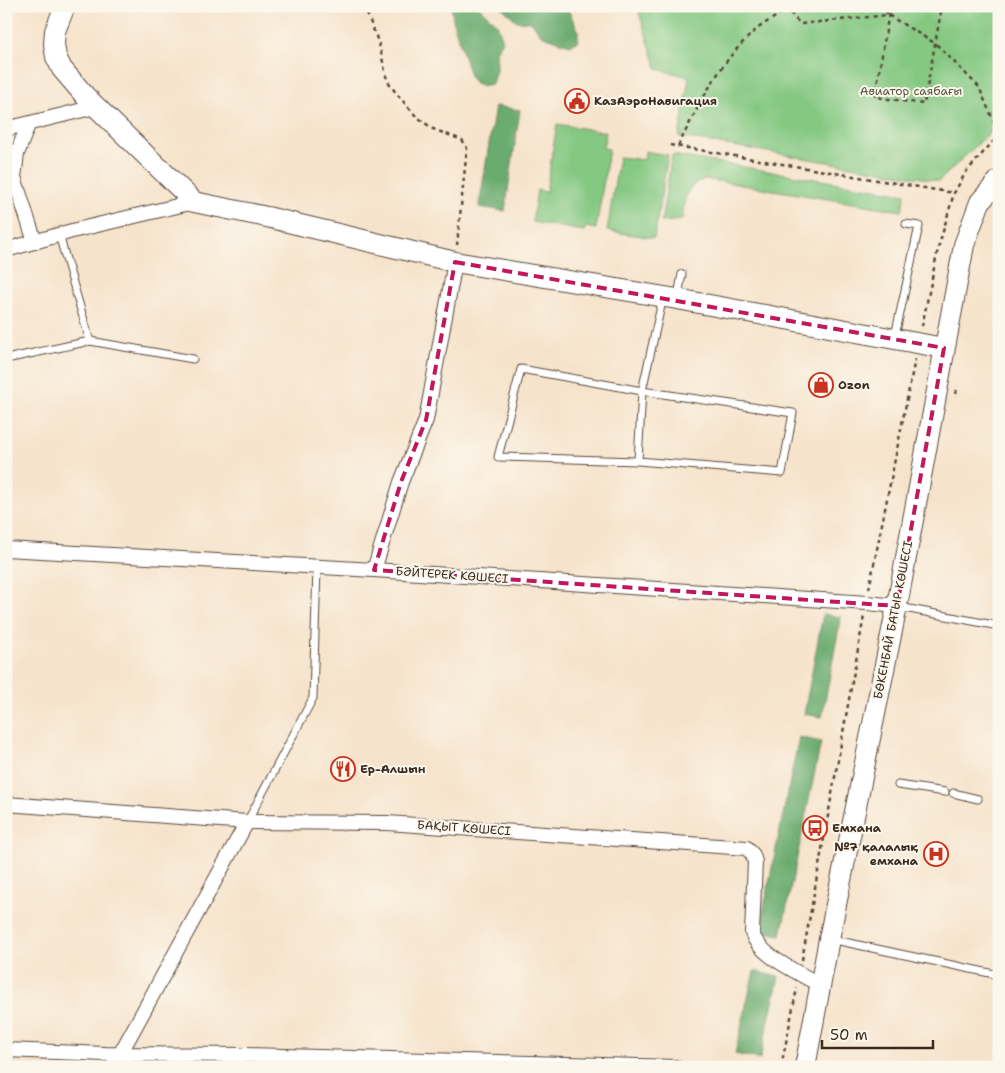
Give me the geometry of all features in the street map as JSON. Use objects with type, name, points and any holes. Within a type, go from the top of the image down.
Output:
[{"type":"street","points":[[65,6],[55,31],[54,44],[56,57],[69,79],[95,107],[194,202]]},
{"type":"street","points":[[6,129],[95,107]]},
{"type":"street","points":[[28,125],[18,154],[14,177],[35,242]]},
{"type":"street","name":"БӨКЕНБАЙ БАТЫР КӨШЕСІ","points":[[805,1067],[896,606],[964,245],[980,202],[999,180]]},
{"type":"street","points":[[6,250],[194,202],[267,217],[455,262],[670,298],[944,348]]},
{"type":"street","points":[[374,570],[401,482],[426,420],[455,262]]},
{"type":"street","name":"БӘЙТЕРЕК КӨШЕСІ","points":[[6,549],[374,570],[896,606]]},
{"type":"street","name":"БАҚЫТ КӨШЕСІ","points":[[6,804],[247,822],[387,823],[747,848],[754,855],[752,933],[754,940],[766,952],[820,984]]},
{"type":"street","points":[[113,1067],[247,822]]},
{"type":"street","points":[[6,1050],[75,1054],[366,1057],[676,1067]]},
{"type":"lane","points":[[894,339],[919,226],[906,224]]},
{"type":"lane","points":[[59,235],[90,341]]},
{"type":"lane","points":[[638,461],[642,390],[670,298],[682,274]]},
{"type":"lane","points":[[6,359],[90,341],[193,359]]},
{"type":"lane","points":[[522,368],[642,390],[794,413],[782,474],[638,461],[498,457],[522,368]]},
{"type":"lane","points":[[247,822],[313,698],[318,568]]},
{"type":"lane","points":[[896,606],[999,626]]},
{"type":"lane","points":[[898,785],[945,792]]},
{"type":"lane","points":[[953,793],[978,799]]},
{"type":"lane","points":[[829,939],[999,975]]},
{"type":"path","points":[[364,6],[379,44],[387,80],[396,93],[416,116],[433,129],[462,140],[467,148],[455,262]]},
{"type":"path","points":[[781,1067],[910,376],[938,249],[954,193],[966,172],[999,134],[979,86],[936,44],[888,15],[880,6]]},
{"type":"path","points":[[890,6],[875,97],[924,104],[942,6]]},
{"type":"path","points":[[677,146],[708,89],[737,50],[760,27],[787,8],[800,24],[888,15]]},
{"type":"path","points":[[670,145],[954,193]]},
{"type":"highlighted area","points":[[455,262],[944,348],[897,606],[374,570],[401,482],[426,420]]},
{"type":"green space","points":[[451,6],[478,6],[497,24],[503,41],[496,51],[497,65],[492,84],[480,86],[471,79],[454,25]]},
{"type":"green space","points":[[500,6],[566,6],[578,30],[578,41],[570,45],[541,35],[532,22],[517,21]]},
{"type":"green space","name":"Авиатор саябағы","points":[[637,6],[999,6],[999,124],[939,181],[679,137],[689,77],[657,69]]},
{"type":"green space","points":[[495,106],[520,110],[505,211],[479,207]]},
{"type":"green space","points":[[557,124],[606,132],[603,148],[609,149],[596,229],[586,227],[584,231],[532,222],[537,190],[546,192]]},
{"type":"green space","points":[[645,151],[668,155],[654,238],[607,231],[619,157],[644,160]]},
{"type":"green space","points":[[672,155],[905,194],[902,211],[705,179],[693,186],[686,195],[682,220],[661,222]]},
{"type":"green space","points":[[823,614],[841,617],[822,717],[804,714]]},
{"type":"green space","points":[[799,737],[821,742],[781,935],[759,931]]},
{"type":"green space","points":[[754,971],[779,977],[760,1059],[735,1054]]},
{"type":"place","name":"КазАэроНавигация","points":[[577,101]]},
{"type":"place","name":"Ozon","points":[[821,385]]},
{"type":"place","name":"Ер-Алшын","points":[[343,769]]},
{"type":"place","name":"Емхана","points":[[815,828]]},
{"type":"place","name":"№7 қалалық емхана","points":[[936,854]]}]
